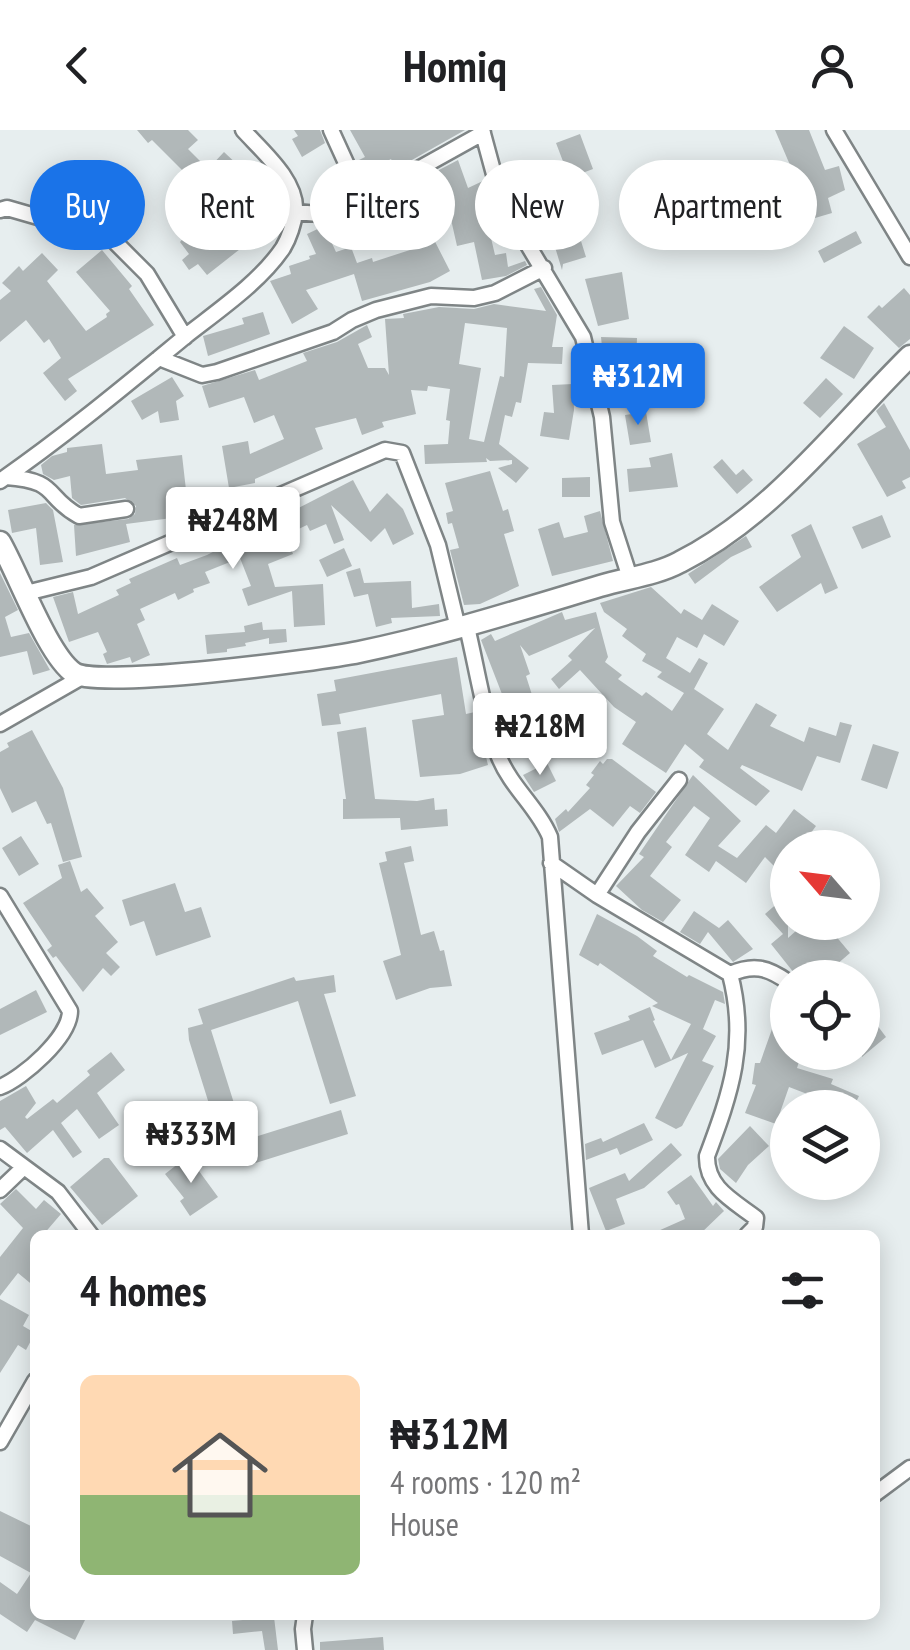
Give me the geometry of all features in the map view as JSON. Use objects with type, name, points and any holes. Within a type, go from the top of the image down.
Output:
[{"type":"street","points":[[3,479],[52,445],[185,337],[264,269],[283,247],[295,212],[295,196],[244,130]]},
{"type":"street","points":[[331,130],[345,160]]},
{"type":"street","points":[[834,130],[910,258]]},
{"type":"street","points":[[431,160],[483,131],[501,200],[583,337],[602,416],[612,522],[630,578]]},
{"type":"street","points":[[0,210],[6,208],[111,238],[148,274],[185,337]]},
{"type":"street","points":[[295,212],[310,213]]},
{"type":"street","points":[[159,358],[202,375],[217,372],[332,332],[376,310],[431,296],[474,298],[495,293],[544,268]]},
{"type":"street","points":[[0,542],[58,656],[82,677],[98,680],[186,672],[356,652],[462,628],[678,564],[741,522],[812,461],[910,356]]},
{"type":"street","points":[[26,593],[91,578],[385,450],[402,452],[438,545],[500,759],[550,837],[581,1230]]},
{"type":"street","points":[[3,479],[33,479],[50,488],[79,516],[126,509]]},
{"type":"street","points":[[0,724],[82,677]]},
{"type":"street","points":[[597,895],[638,832],[679,780]]},
{"type":"street","points":[[551,863],[730,974],[738,1006],[738,1046],[731,1093],[706,1167],[720,1190],[756,1218],[753,1230]]},
{"type":"street","points":[[0,896],[70,1010],[70,1020],[62,1033],[18,1080],[0,1087]]},
{"type":"street","points":[[730,974],[748,966],[770,972]]},
{"type":"street","points":[[0,1150],[58,1192],[87,1230]]},
{"type":"street","points":[[0,1190],[24,1167]]},
{"type":"street","points":[[0,1442],[30,1389]]},
{"type":"street","points":[[880,1490],[910,1468]]},
{"type":"street","points":[[304,1620],[305,1650]]},
{"type":"building","points":[[137,130],[188,130],[198,140],[188,149],[199,160],[172,160],[152,140],[148,143]]},
{"type":"building","points":[[294,130],[320,130],[325,143],[302,157],[292,139],[298,136]]},
{"type":"building","points":[[350,130],[465,130],[412,160],[359,160],[365,157]]},
{"type":"building","points":[[775,130],[809,130],[825,170],[839,166],[845,190],[828,198],[832,213],[817,217],[817,160],[788,160]]},
{"type":"building","points":[[580,134],[590,160],[562,160],[556,143]]},
{"type":"building","points":[[224,152],[232,160],[216,160]]},
{"type":"building","points":[[458,160],[468,188],[475,185],[475,247],[474,242],[457,246]]},
{"type":"building","points":[[856,231],[862,243],[824,263],[818,251]]},
{"type":"building","points":[[102,250],[132,286],[129,289],[154,325],[68,379],[77,391],[65,401],[43,373],[61,358],[49,339],[44,343],[26,320],[0,342],[0,300],[11,291],[2,283],[19,266],[23,271],[42,253],[58,270],[47,281],[86,331],[110,311],[76,272]]},
{"type":"building","points":[[186,250],[239,250],[207,275],[198,264],[189,270],[182,260],[189,254]]},
{"type":"building","points":[[314,250],[352,250],[357,263],[372,258],[373,262],[410,250],[439,250],[450,271],[430,282],[362,301],[354,274],[306,290],[318,309],[292,324],[270,281],[291,274],[289,266],[310,259],[316,254]]},
{"type":"building","points":[[476,250],[494,250],[495,255],[506,253],[508,267],[525,261],[527,265],[506,276],[482,280]]},
{"type":"building","points":[[556,250],[584,250],[586,257],[563,264],[562,270]]},
{"type":"building","points":[[622,272],[629,319],[598,326],[585,279]]},
{"type":"building","points":[[541,287],[557,315],[552,347],[563,347],[562,364],[528,363],[521,403],[516,402],[512,417],[505,415],[499,444],[529,468],[516,483],[498,468],[512,464],[512,460],[486,458],[487,462],[425,464],[424,445],[448,444],[450,421],[446,420],[450,389],[428,386],[427,391],[411,390],[416,414],[382,422],[384,427],[362,435],[356,418],[315,428],[323,449],[255,479],[255,483],[229,488],[222,446],[248,441],[250,454],[284,439],[274,415],[254,423],[244,397],[209,408],[202,386],[255,370],[259,380],[307,361],[303,353],[337,342],[367,325],[372,337],[358,344],[368,368],[385,368],[389,375],[385,319],[404,318],[403,314],[439,307],[474,309],[494,304],[546,311],[534,289]],"holes":[[[465,323],[507,328],[504,377],[500,376],[484,442],[469,439],[481,368],[459,364]]]},
{"type":"building","points":[[904,288],[910,295],[910,339],[899,348],[867,317]]},
{"type":"building","points":[[263,312],[270,334],[208,356],[203,336],[244,324],[242,318]]},
{"type":"building","points":[[844,326],[874,348],[854,379],[820,358]]},
{"type":"building","points":[[601,337],[637,338],[636,359],[628,358],[628,367],[604,366]]},
{"type":"building","points":[[172,377],[184,396],[176,401],[179,420],[160,423],[158,411],[142,420],[131,401]]},
{"type":"building","points":[[826,378],[843,394],[820,418],[803,403]]},
{"type":"building","points":[[573,384],[569,440],[540,436],[544,412],[554,413],[552,385]]},
{"type":"building","points":[[884,403],[910,450],[910,477],[902,481],[906,488],[887,497],[857,444],[886,427],[876,411]]},
{"type":"building","points":[[646,412],[651,442],[630,445],[625,415]]},
{"type":"building","points":[[102,444],[106,474],[138,470],[136,460],[182,455],[186,490],[191,489],[195,515],[126,524],[130,542],[76,556],[74,525],[128,519],[135,514],[136,506],[125,498],[81,505],[72,498],[70,476],[54,480],[43,474],[41,465],[52,456],[67,452],[67,448]]},
{"type":"building","points":[[672,453],[678,487],[629,492],[627,469],[651,467],[649,458]]},
{"type":"building","points":[[722,459],[736,475],[743,469],[753,480],[737,494],[713,467]]},
{"type":"building","points":[[490,471],[514,531],[504,534],[519,586],[480,604],[464,605],[450,550],[459,548],[452,523],[448,524],[446,513],[453,511],[445,483]]},
{"type":"building","points":[[590,477],[590,497],[562,497],[562,478]]},
{"type":"building","points":[[353,480],[370,512],[387,493],[403,509],[414,534],[393,545],[385,528],[371,542],[331,505],[344,540],[334,544],[326,524],[310,531],[307,525],[286,535],[293,554],[268,564],[275,587],[323,584],[325,625],[294,627],[292,591],[248,606],[242,589],[251,586],[240,558],[205,572],[210,583],[193,589],[194,592],[178,600],[175,593],[140,609],[145,620],[137,624],[150,655],[132,663],[130,657],[107,664],[103,654],[107,652],[98,632],[69,642],[53,597],[73,592],[78,614],[119,595],[116,590],[131,583],[129,579],[177,558],[180,565],[207,555]]},
{"type":"building","points":[[46,503],[53,510],[63,562],[40,565],[36,528],[12,533],[8,510]]},
{"type":"building","points":[[600,511],[613,561],[552,576],[538,529],[559,522],[564,538],[588,532],[584,516]]},
{"type":"building","points":[[882,515],[891,537],[862,549],[852,527]]},
{"type":"building","points":[[811,524],[838,588],[825,594],[821,583],[777,612],[759,587],[801,557],[791,535]]},
{"type":"building","points":[[746,536],[752,547],[731,557],[695,584],[688,574]]},
{"type":"building","points":[[344,548],[352,566],[327,577],[319,560]]},
{"type":"building","points":[[360,568],[364,583],[411,581],[412,608],[439,604],[440,616],[391,618],[392,623],[376,627],[368,594],[354,597],[346,572]]},
{"type":"building","points":[[0,573],[18,610],[5,617],[11,637],[29,633],[50,670],[33,675],[27,651],[0,657]]},
{"type":"building","points":[[651,587],[681,614],[684,609],[702,620],[712,604],[739,621],[724,646],[704,634],[697,648],[677,637],[666,658],[690,673],[699,658],[708,663],[694,689],[724,709],[707,734],[728,750],[756,703],[777,715],[770,726],[804,742],[809,727],[836,736],[840,722],[852,725],[840,763],[817,756],[802,791],[742,765],[740,768],[770,791],[756,806],[699,767],[704,760],[685,744],[666,773],[622,744],[636,722],[614,707],[580,670],[559,689],[551,679],[572,660],[568,656],[595,628],[529,656],[520,645],[533,698],[538,696],[545,715],[538,717],[544,744],[512,751],[502,710],[507,707],[481,640],[491,634],[495,641],[562,612],[565,620],[596,612],[608,657],[605,662],[622,675],[618,679],[642,696],[646,692],[672,711],[684,693],[657,677],[662,672],[642,661],[646,654],[622,636],[627,629],[604,612],[600,603]]},
{"type":"building","points":[[262,622],[263,630],[286,629],[287,642],[269,644],[269,638],[227,652],[207,654],[205,635],[245,632],[244,626]]},
{"type":"building","points":[[457,657],[466,714],[475,712],[488,765],[460,774],[420,777],[412,720],[444,715],[441,694],[339,714],[341,724],[322,726],[317,694],[336,691],[334,680]]},
{"type":"building","points":[[366,727],[375,799],[434,798],[435,810],[447,809],[448,826],[401,830],[400,818],[343,819],[346,799],[337,732]]},
{"type":"building","points":[[32,730],[63,788],[82,857],[63,862],[51,823],[47,824],[36,801],[12,813],[0,788],[0,752],[9,747],[7,743]]},
{"type":"building","points":[[873,744],[899,752],[887,789],[861,780]]},
{"type":"building","points":[[607,759],[656,792],[640,813],[630,806],[613,827],[590,809],[559,832],[555,819],[566,809],[568,812],[590,788],[586,785],[594,775],[591,773],[600,761],[603,764]]},
{"type":"building","points":[[547,763],[556,781],[534,792],[523,775]]},
{"type":"building","points":[[693,775],[741,821],[718,846],[737,858],[766,825],[772,830],[770,862],[765,857],[746,883],[716,861],[709,872],[685,855],[710,818],[694,806],[666,842],[672,847],[650,876],[681,900],[663,922],[642,910],[616,886],[644,857],[639,854]]},
{"type":"building","points":[[794,809],[816,826],[813,830],[778,830]]},
{"type":"building","points":[[21,836],[39,864],[19,876],[2,848]]},
{"type":"building","points":[[411,846],[414,861],[404,863],[421,935],[434,931],[440,951],[444,950],[452,986],[430,988],[396,1000],[383,961],[401,955],[379,863],[387,861],[385,852]]},
{"type":"building","points":[[70,861],[81,892],[87,888],[104,908],[95,916],[118,942],[106,953],[120,967],[111,976],[103,968],[83,992],[47,950],[52,946],[23,903],[62,878],[58,865]]},
{"type":"building","points":[[175,883],[185,912],[201,907],[211,937],[156,956],[144,921],[130,926],[122,900]]},
{"type":"building","points":[[694,911],[719,928],[728,920],[753,949],[733,962],[708,932],[700,944],[680,932]]},
{"type":"building","points":[[597,914],[657,951],[653,956],[687,977],[723,992],[725,1004],[715,1000],[703,1029],[716,1036],[702,1061],[714,1066],[682,1126],[676,1129],[655,1118],[688,1053],[655,1068],[643,1040],[602,1055],[594,1033],[630,1020],[628,1016],[650,1007],[671,1060],[691,1024],[652,1006],[658,1003],[600,963],[598,966],[579,955]]},
{"type":"building","points":[[776,940],[839,940],[850,953],[842,960],[784,960],[771,944]]},
{"type":"building","points":[[334,975],[336,992],[324,994],[356,1096],[330,1104],[298,1001],[211,1030],[243,1132],[220,1139],[189,1040],[188,1028],[203,1024],[198,1009],[294,977],[296,981]]},
{"type":"building","points":[[36,990],[47,1012],[0,1035],[0,1009]]},
{"type":"building","points":[[770,1035],[770,1070],[804,1070],[833,1079],[831,1084],[845,1090],[770,1090],[770,1122],[745,1113],[756,1085],[752,1084],[755,1063],[760,1063]]},
{"type":"building","points":[[111,1052],[125,1070],[97,1093],[119,1125],[99,1139],[77,1109],[61,1123],[82,1152],[73,1158],[53,1130],[27,1153],[5,1127],[0,1130],[0,1101],[26,1086],[36,1103],[27,1119],[53,1099],[57,1103]]},
{"type":"building","points":[[341,1110],[348,1134],[249,1165],[242,1141]]},
{"type":"building","points":[[644,1123],[653,1140],[620,1155],[617,1148],[586,1160],[585,1144],[601,1138],[603,1142]]},
{"type":"building","points":[[750,1126],[769,1146],[748,1165],[736,1183],[720,1169],[718,1159]]},
{"type":"building","points":[[671,1143],[682,1155],[644,1188],[616,1199],[625,1224],[606,1230],[589,1188],[625,1173],[629,1181]]},
{"type":"building","points":[[188,1156],[218,1197],[190,1216],[180,1201],[184,1198],[165,1174]]},
{"type":"building","points":[[109,1158],[138,1196],[102,1225],[70,1187]]},
{"type":"building","points":[[691,1175],[713,1206],[716,1202],[724,1211],[704,1230],[660,1230],[685,1219],[679,1204],[667,1192]]},
{"type":"building","points":[[16,1189],[36,1209],[44,1200],[61,1214],[47,1230],[30,1230],[30,1283],[18,1273],[0,1296],[0,1257],[23,1228],[0,1204]]},
{"type":"building","points":[[0,1299],[29,1315],[23,1326],[30,1330],[30,1342],[26,1350],[18,1345],[0,1373]]},
{"type":"building","points":[[0,1511],[30,1526],[30,1572],[0,1556]]},
{"type":"building","points":[[30,1574],[30,1620],[35,1620],[27,1632],[0,1614],[0,1582],[17,1594]]},
{"type":"building","points":[[35,1620],[85,1620],[75,1640]]},
{"type":"building","points":[[274,1620],[278,1650],[265,1650],[262,1631],[233,1634],[232,1621]]},
{"type":"building","points":[[383,1637],[384,1650],[320,1650],[320,1642]]}]
